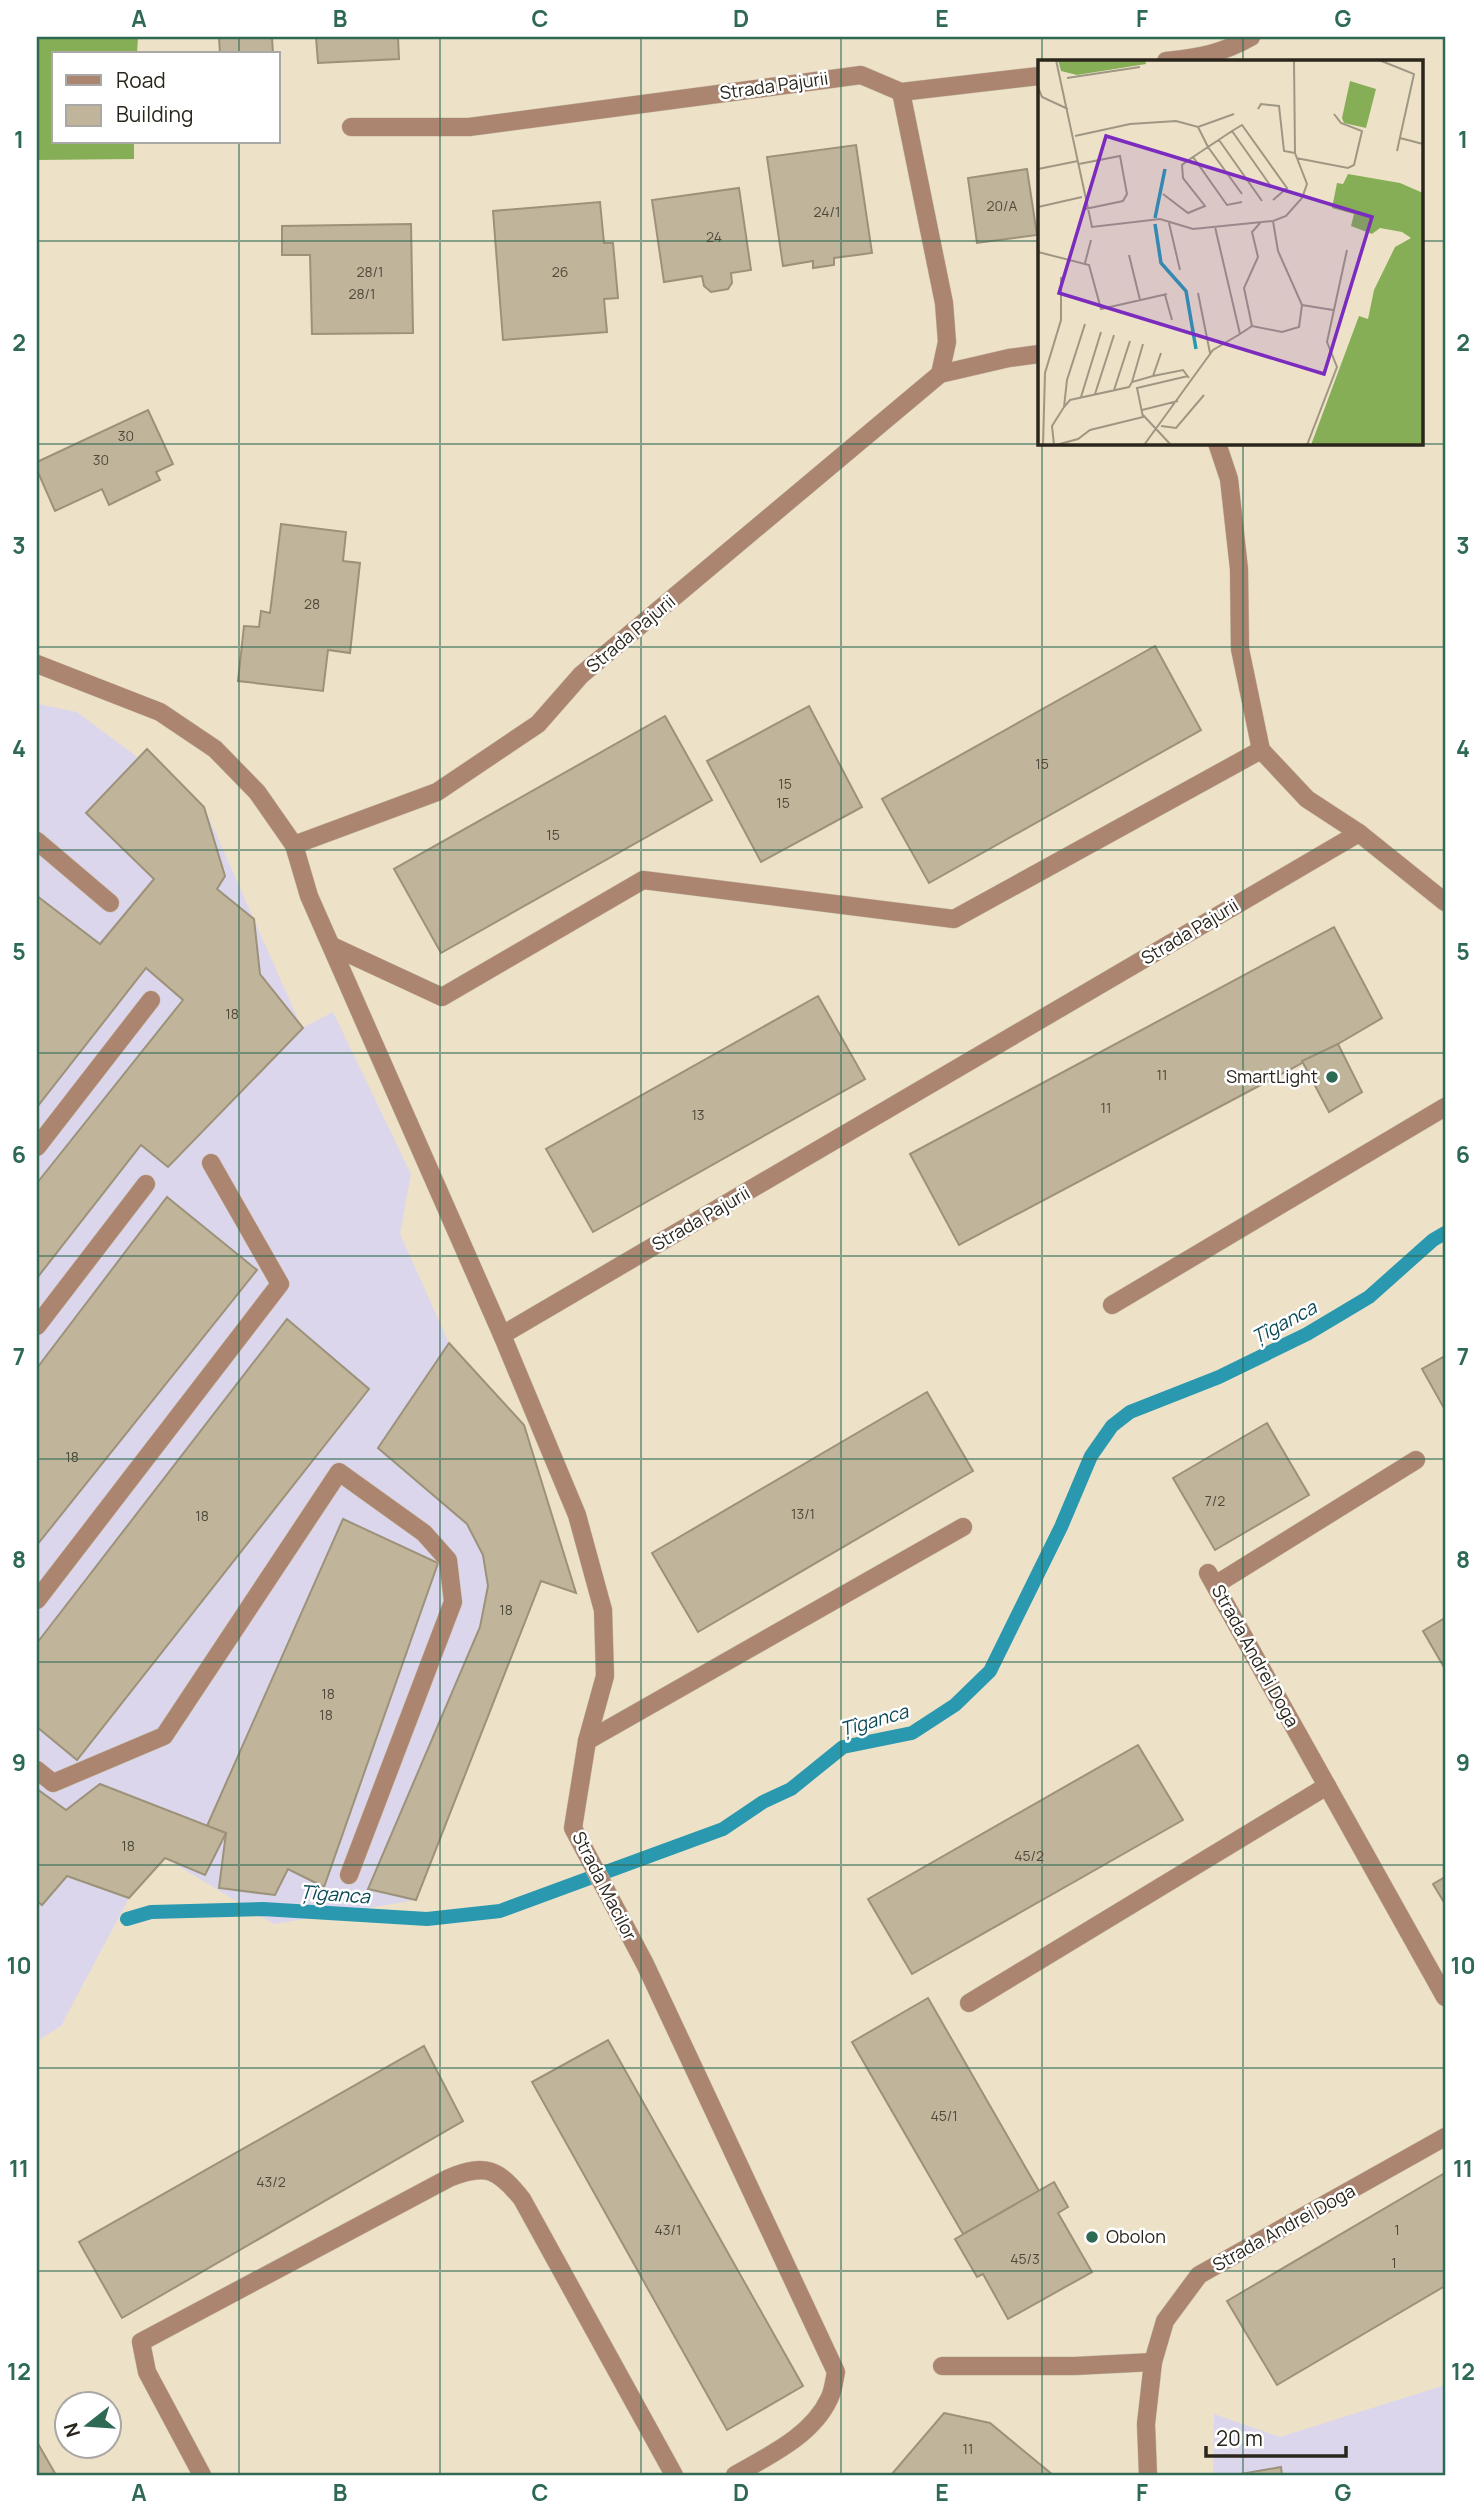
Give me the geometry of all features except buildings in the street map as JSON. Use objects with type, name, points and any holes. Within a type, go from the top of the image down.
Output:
[{"type":"street","points":[[1176,60],[1227,50],[1251,37]]},
{"type":"street","name":"Strada Pajurii","points":[[351,127],[469,127],[861,75],[901,92],[1038,76]]},
{"type":"street","points":[[901,92],[944,303],[947,342],[940,374]]},
{"type":"street","name":"Strada Pajurii","points":[[294,845],[437,792],[538,724],[581,675],[940,374],[1038,354]]},
{"type":"street","points":[[1217,444],[1229,479],[1239,569],[1240,649],[1261,750],[1307,799],[1359,833],[1445,902]]},
{"type":"street","points":[[37,664],[160,712],[215,749],[257,792],[294,845],[309,896],[502,1335]]},
{"type":"street","points":[[332,946],[442,997],[643,880],[954,919],[1261,750]]},
{"type":"street","name":"Strada Pajurii","points":[[502,1335],[1359,833]]},
{"type":"street","points":[[37,841],[110,904]]},
{"type":"street","points":[[37,1147],[151,1000]]},
{"type":"street","points":[[1112,1305],[1445,1107]]},
{"type":"street","points":[[37,1600],[280,1284],[211,1164]]},
{"type":"street","points":[[37,1326],[146,1184]]},
{"type":"street","name":"Strada Macilor","points":[[502,1335],[577,1515],[603,1610],[605,1676],[587,1741],[573,1828],[645,1964],[836,2372],[830,2399],[813,2423],[783,2448],[735,2475]]},
{"type":"street","name":"Strada Andrei Doga","points":[[1416,1460],[1212,1579],[1445,1997]]},
{"type":"street","points":[[37,1770],[54,1783],[164,1736],[339,1472],[424,1533],[448,1560],[453,1602],[349,1875]]},
{"type":"street","points":[[587,1741],[963,1527]]},
{"type":"street","points":[[969,2003],[1327,1786]]},
{"type":"street","name":"Strada Andrei Doga","points":[[1148,2475],[1146,2424],[1153,2362],[1165,2320],[1199,2275],[1445,2137]]},
{"type":"street","points":[[202,2475],[147,2372],[141,2342],[449,2178],[469,2170],[491,2170],[507,2180],[522,2199],[674,2475]]},
{"type":"street","points":[[942,2366],[1075,2366],[1153,2362]]},
{"type":"shaded area","points":[[37,704],[77,712],[204,807],[302,1028],[333,1012],[411,1174],[400,1234],[449,1343],[524,1425],[576,1593],[540,1582],[416,1900],[274,1924],[165,1858],[129,1898],[61,2026],[37,2041]]},
{"type":"shaded area","points":[[1445,2385],[1445,2475],[1213,2475],[1214,2414],[1280,2437]]},
{"type":"green space","points":[[37,37],[138,37],[137,52],[52,52],[52,144],[134,144],[134,159],[37,160]]},
{"type":"waterway","name":"Țîganca","points":[[127,1919],[151,1912],[263,1909],[427,1919],[500,1911],[723,1829],[763,1802],[791,1789],[843,1747],[912,1733],[955,1705],[990,1671],[1061,1527],[1091,1456],[1112,1426],[1130,1412],[1219,1377],[1307,1334],[1369,1297],[1433,1240],[1445,1233]]},
{"type":"place","name":"SmartLight","points":[[1332,1077]]},
{"type":"place","name":"Obolon","points":[[1092,2237]]}]
